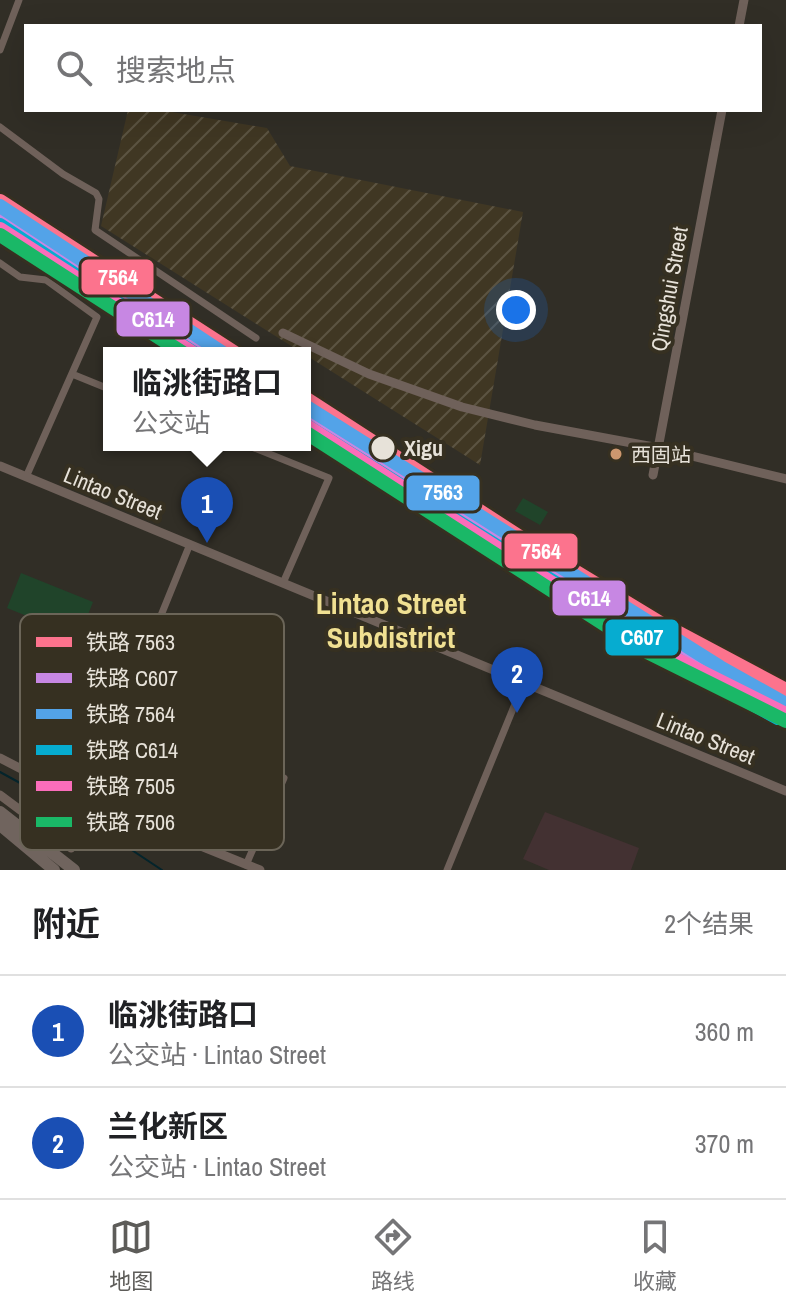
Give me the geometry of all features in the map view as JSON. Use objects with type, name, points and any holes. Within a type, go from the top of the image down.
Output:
[{"type":"highway","points":[[0,812],[20,828]]},
{"type":"highway","points":[[0,825],[20,842]]},
{"type":"highway","points":[[30,850],[54,870]]},
{"type":"highway","points":[[48,850],[74,870]]},
{"type":"street","points":[[0,50],[19,0]]},
{"type":"street","points":[[739,24],[744,0]]},
{"type":"street","name":"Qingshui Street","points":[[653,475],[722,112]]},
{"type":"street","points":[[0,127],[63,174],[96,193],[99,199],[95,230],[256,338]]},
{"type":"street","points":[[0,263],[20,277],[46,280],[97,317],[26,477]]},
{"type":"street","points":[[283,333],[369,374],[433,398],[535,425],[659,448],[786,479]]},
{"type":"street","points":[[72,374],[103,387]]},
{"type":"street","points":[[262,451],[329,478],[283,583]]},
{"type":"street","name":"Lintao Street","points":[[0,466],[786,791]]},
{"type":"street","points":[[162,614],[190,544]]},
{"type":"street","points":[[447,870],[524,682]]},
{"type":"street","points":[[0,758],[20,768]]},
{"type":"street","points":[[0,795],[20,810]]},
{"type":"street","points":[[209,850],[260,870]]},
{"type":"street","points":[[246,865],[253,850]]},
{"type":"shaded area","points":[[128,112],[172,112],[267,128],[290,166],[523,212],[480,465],[311,358],[311,347],[293,347],[101,226]]},
{"type":"shaded area","points":[[545,812],[639,848],[631,870],[549,870],[523,859]]},
{"type":"green space","points":[[523,498],[548,512],[540,525],[515,511]]},
{"type":"green space","points":[[21,573],[93,602],[88,614],[22,614],[7,608]]},
{"type":"waterway","points":[[0,772],[20,783]]},
{"type":"waterway","points":[[132,850],[162,870]]},
{"type":"rail line","name":"7564","points":[[0,201],[226,347]]},
{"type":"rail line","name":"7563","points":[[0,206],[214,347]]},
{"type":"rail line","name":"C614","points":[[0,220],[197,347]]},
{"type":"rail line","name":"C607","points":[[0,225],[185,347]]},
{"type":"rail line","name":"7506","points":[[0,229],[184,347]]},
{"type":"rail line","name":"7505","points":[[0,235],[174,347]]},
{"type":"rail line","name":"7564","points":[[311,402],[540,550],[662,624],[786,690]]},
{"type":"rail line","name":"7563","points":[[311,410],[720,667],[786,704]]},
{"type":"rail line","name":"C614","points":[[311,421],[531,563],[654,638],[778,704]]},
{"type":"rail line","name":"C607","points":[[311,429],[711,681],[778,718]]},
{"type":"rail line","name":"7506","points":[[311,429],[652,647],[786,714]]},
{"type":"rail line","name":"7505","points":[[311,436],[649,653],[786,721]]},
{"type":"place","name":"Xigu","points":[[383,448]]},
{"type":"place","name":"西固站","points":[[616,454]]},
{"type":"place","name":"临洮街路口","points":[[207,543]]},
{"type":"place","name":"兰化新区","points":[[517,713]]},
{"type":"district","name":"Lintao Street Subdistrict","points":[[391,620]]}]
